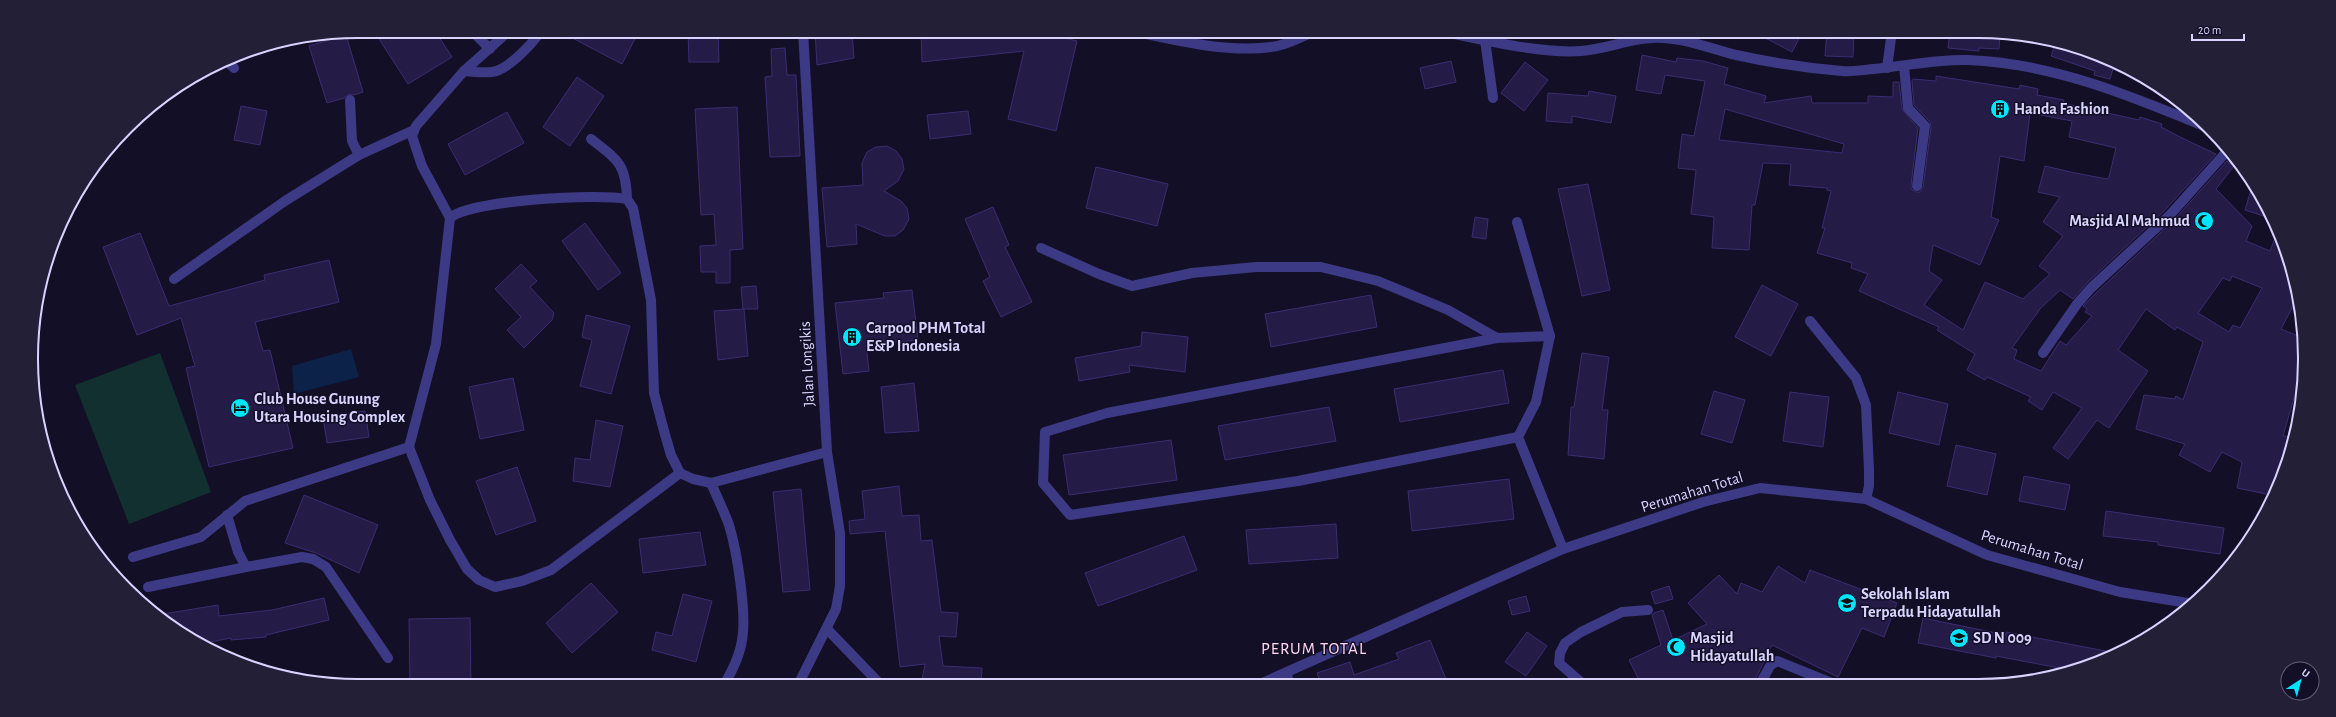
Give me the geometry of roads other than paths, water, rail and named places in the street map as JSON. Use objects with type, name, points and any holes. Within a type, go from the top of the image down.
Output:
[{"type":"street","points":[[479,38],[490,49]]},
{"type":"street","points":[[174,279],[285,201],[359,155],[414,130],[464,71],[502,38]]},
{"type":"street","points":[[464,71],[493,72],[502,68],[522,53],[535,38]]},
{"type":"street","name":"Jalan Longikis","points":[[801,679],[836,609],[840,586],[840,533],[826,452],[803,38]]},
{"type":"street","points":[[1162,38],[1179,42],[1252,49],[1272,47],[1297,38]]},
{"type":"street","points":[[1475,38],[1552,50],[1580,51],[1656,38]]},
{"type":"street","points":[[1668,38],[1694,42],[1734,54],[1791,66],[1847,72],[1935,61],[1968,60],[2044,71],[2095,84],[2194,122]]},
{"type":"street","points":[[1887,68],[1891,38]]},
{"type":"street","points":[[1485,40],[1493,98]]},
{"type":"street","points":[[230,65],[234,68]]},
{"type":"street","points":[[1904,66],[1908,108],[1925,126],[1918,186]]},
{"type":"street","points":[[350,100],[352,141],[359,155]]},
{"type":"street","points":[[414,130],[412,141],[422,166],[450,218],[436,344],[409,447],[430,500],[450,540],[467,569],[479,580],[495,587],[522,581],[551,570],[680,473]]},
{"type":"street","points":[[591,139],[611,155],[622,167],[627,199],[633,208],[651,300],[654,393],[669,449],[680,473],[693,479],[711,483],[826,452]]},
{"type":"street","points":[[2043,353],[2091,288],[2169,216],[2224,154]]},
{"type":"street","points":[[450,218],[456,213],[480,206],[546,199],[627,199]]},
{"type":"street","points":[[1517,222],[1550,336],[1536,402],[1518,437],[1562,549]]},
{"type":"street","points":[[1041,248],[1099,274],[1132,286],[1192,273],[1256,267],[1321,267],[1378,281],[1448,310],[1497,338]]},
{"type":"street","points":[[1810,321],[1856,378],[1866,405],[1869,486],[1866,499]]},
{"type":"street","points":[[1518,437],[1298,481],[1070,515],[1043,483],[1044,432],[1106,413],[1497,338],[1550,336]]},
{"type":"street","points":[[133,557],[201,537],[245,501],[409,447]]},
{"type":"street","points":[[711,483],[729,525],[738,565],[742,607],[742,640],[728,679]]},
{"type":"street","name":"Perumahan Total","points":[[1272,679],[1562,549],[1703,502],[1760,488],[1866,499],[1987,555],[2120,592],[2185,603]]},
{"type":"street","points":[[226,516],[238,552],[246,567]]},
{"type":"street","points":[[148,587],[302,557],[313,559],[326,567],[388,658]]},
{"type":"street","points":[[1577,679],[1559,663],[1560,653],[1565,643],[1581,632],[1622,612],[1648,610]]},
{"type":"street","points":[[827,629],[875,679]]},
{"type":"street","points":[[1763,679],[1770,666],[1777,661],[1822,679]]},
{"type":"street","points":[[1286,673],[1288,679]]},
{"type":"water","points":[[351,349],[359,377],[294,394],[292,366]]},
{"type":"place","name":"Handa Fashion","points":[[2000,109]]},
{"type":"place","name":"Masjid Al Mahmud","points":[[2204,221]]},
{"type":"place","name":"Carpool PHM Total E&P Indonesia","points":[[852,337]]},
{"type":"place","name":"Club House Gunung Utara Housing Complex","points":[[240,408]]},
{"type":"place","name":"Sekolah Islam Terpadu Hidayatullah","points":[[1847,603]]},
{"type":"place","name":"SD N 009","points":[[1959,638]]},
{"type":"place","name":"Masjid Hidayatullah","points":[[1676,647]]},
{"type":"district","name":"PERUM TOTAL","points":[[1314,648]]}]
